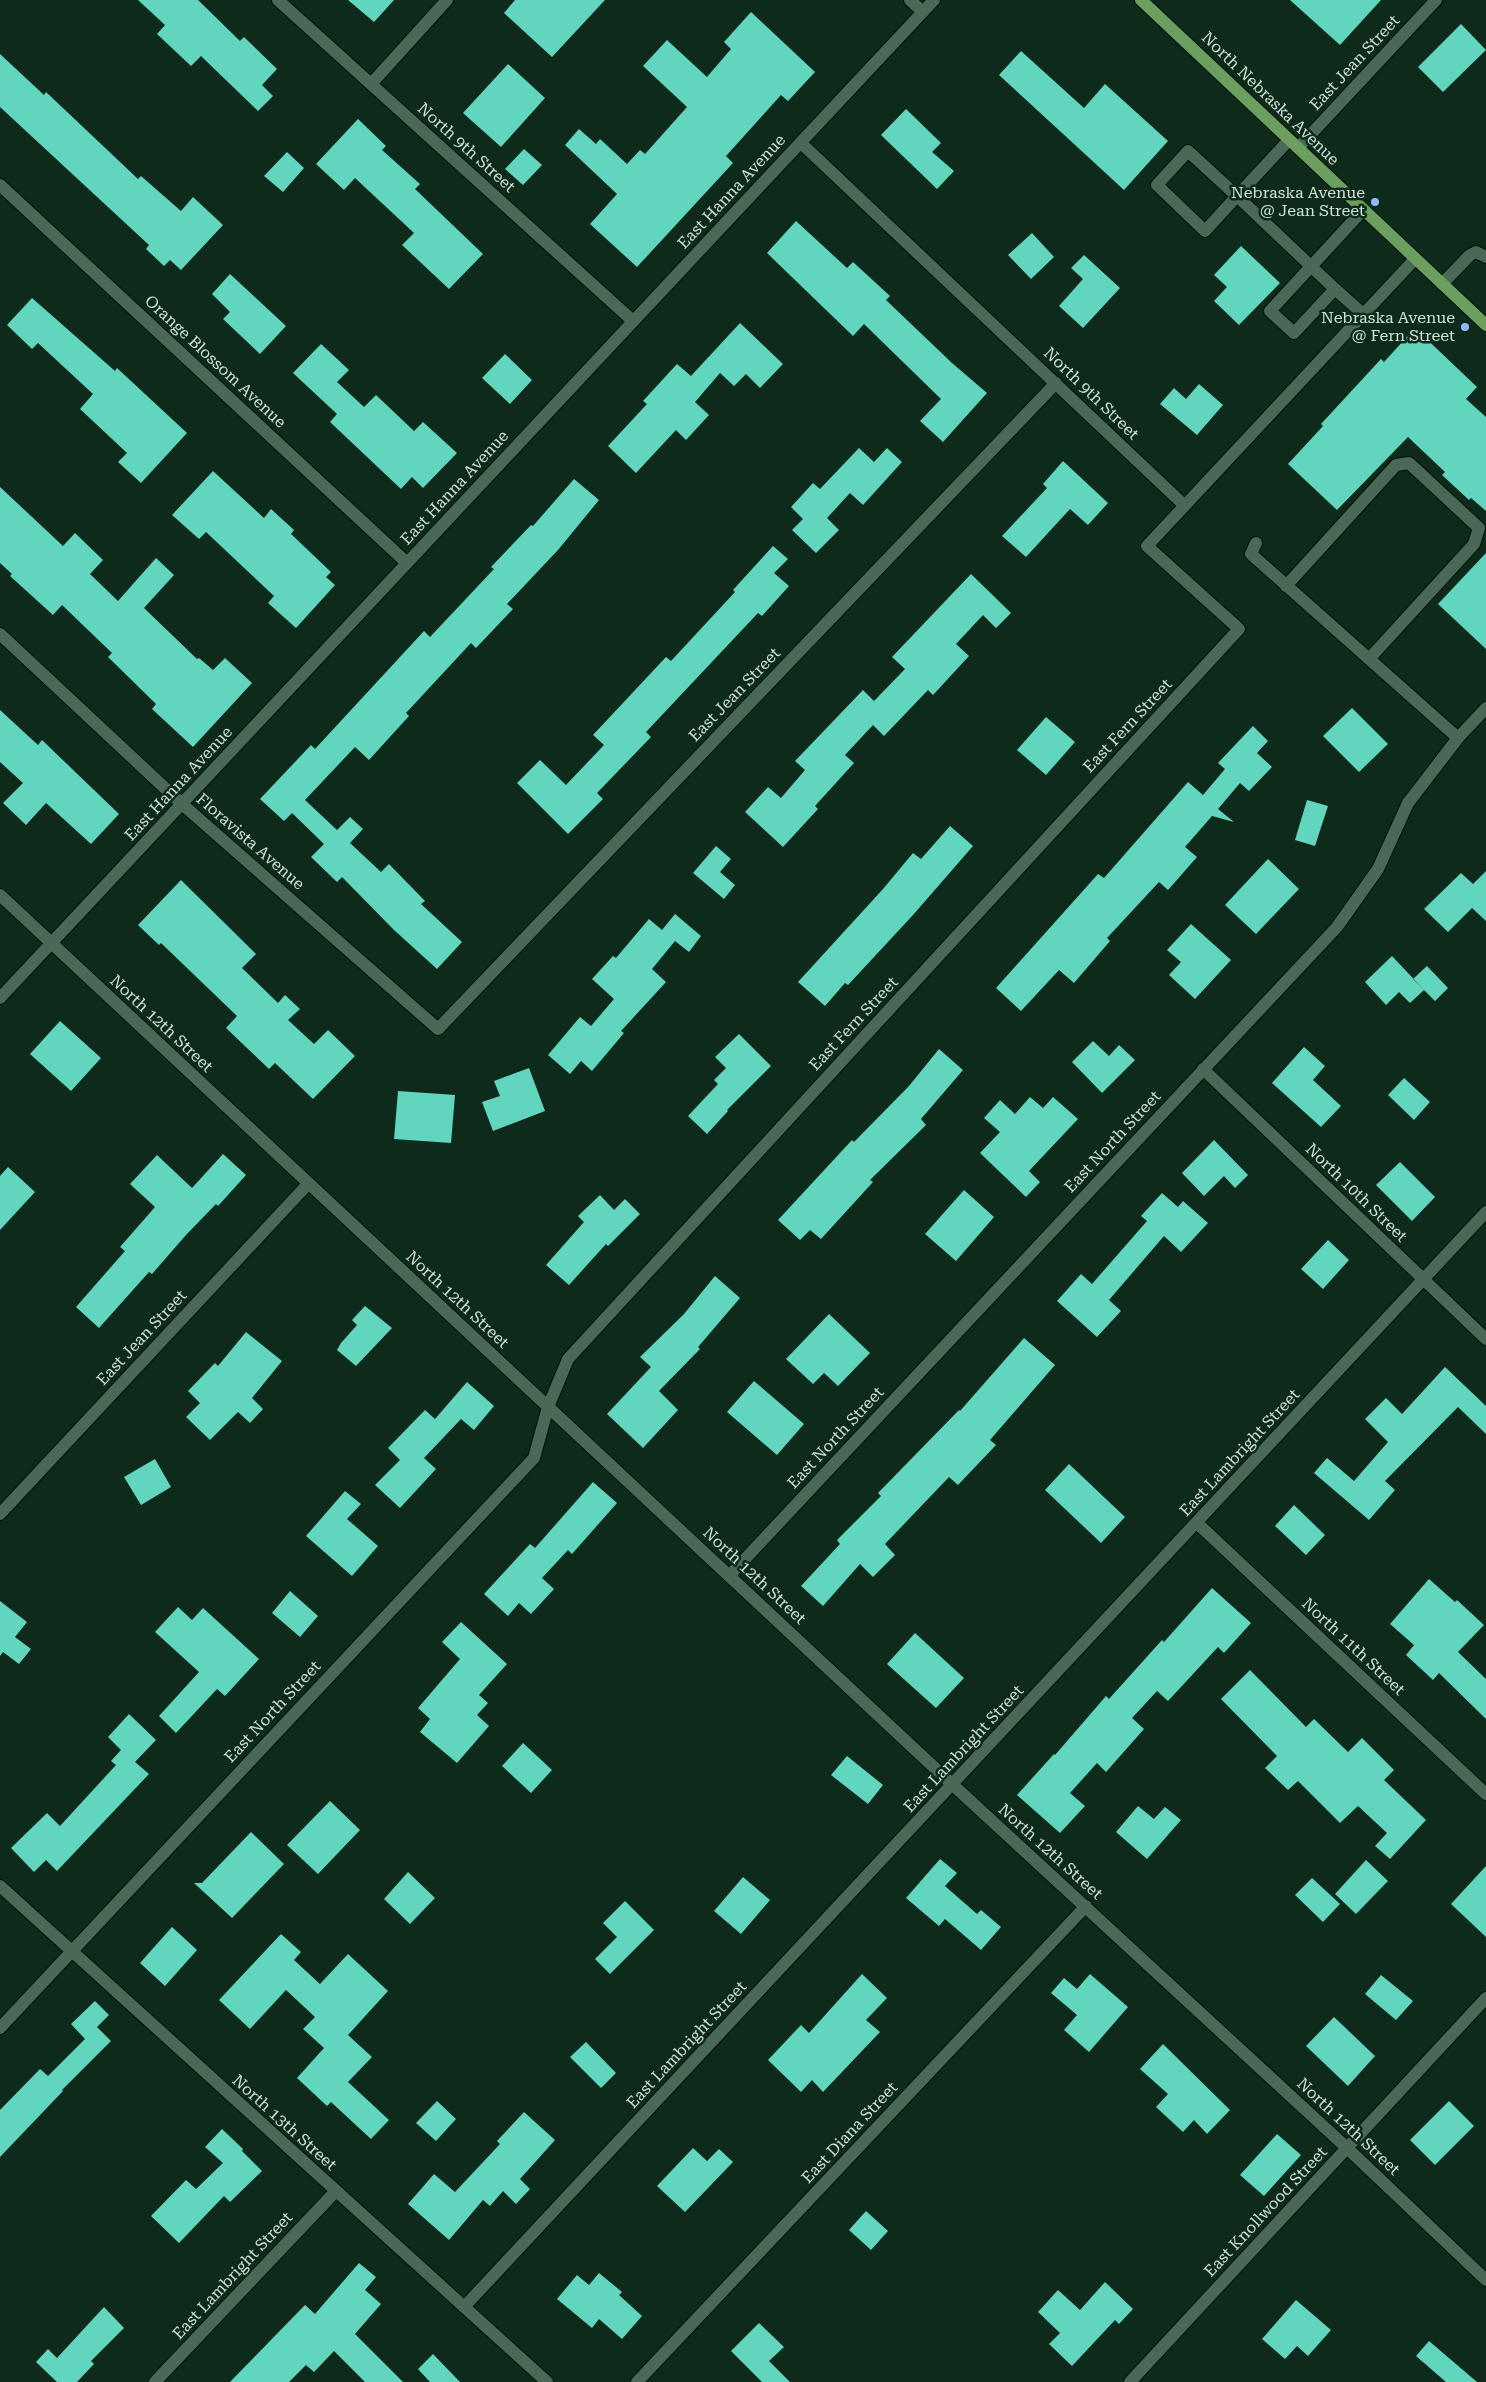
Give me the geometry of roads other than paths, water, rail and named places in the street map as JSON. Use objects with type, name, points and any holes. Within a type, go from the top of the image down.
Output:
[{"type":"main road","name":"North Nebraska Avenue","points":[[1141,0],[1486,325]]},
{"type":"street","name":"North 9th Street","points":[[278,0],[633,321]]},
{"type":"street","points":[[371,84],[447,0]]},
{"type":"street","points":[[910,0],[923,12]]},
{"type":"street","name":"East Hanna Avenue","points":[[0,998],[934,0]]},
{"type":"street","name":"East Jean Street","points":[[1237,196],[1188,151],[1157,185],[1205,231],[1237,196],[1294,144],[1436,0]]},
{"type":"street","name":"North 9th Street","points":[[801,143],[1184,505]]},
{"type":"street","name":"Orange Blossom Avenue","points":[[0,185],[407,563]]},
{"type":"street","points":[[1237,196],[1363,314]]},
{"type":"street","points":[[1335,289],[1294,334],[1270,311],[1363,210]]},
{"type":"street","points":[[1442,284],[1470,255],[1476,252],[1486,257]]},
{"type":"street","points":[[1184,505],[1415,258]]},
{"type":"street","name":"East Jean Street","points":[[438,1029],[1056,383]]},
{"type":"street","points":[[1286,586],[1396,465],[1409,463],[1479,528],[1474,544],[1369,659]]},
{"type":"street","name":"East Fern Street","points":[[548,1407],[568,1359],[1239,629],[1147,546],[1184,505]]},
{"type":"street","points":[[1256,543],[1251,554],[1458,738]]},
{"type":"street","name":"Floravista Avenue","points":[[0,634],[182,804],[438,1029]]},
{"type":"street","name":"East North Street","points":[[730,1575],[1337,927],[1378,870],[1408,803],[1458,738],[1486,708]]},
{"type":"street","name":"North 12th Street","points":[[0,895],[308,1184],[730,1575],[952,1785],[1086,1906],[1486,2280]]},
{"type":"street","name":"North 10th Street","points":[[1203,1070],[1486,1339]]},
{"type":"street","name":"East Jean Street","points":[[0,1514],[308,1184]]},
{"type":"street","name":"East Lambright Street","points":[[464,2307],[1486,1212]]},
{"type":"street","name":"East North Street","points":[[0,2028],[71,1950],[534,1458],[548,1407]]},
{"type":"street","name":"North 11th Street","points":[[1197,1523],[1486,1794]]},
{"type":"street","name":"North 13th Street","points":[[0,1886],[546,2382]]},
{"type":"street","name":"East Diana Street","points":[[637,2382],[1086,1906]]},
{"type":"street","name":"East Knollwood Street","points":[[1130,2382],[1486,1998]]},
{"type":"street","name":"East Lambright Street","points":[[155,2382],[335,2192]]},
{"type":"place","name":"Nebraska Avenue @ Jean Street","points":[[1375,202]]},
{"type":"place","name":"Nebraska Avenue @ Fern Street","points":[[1465,327]]}]
